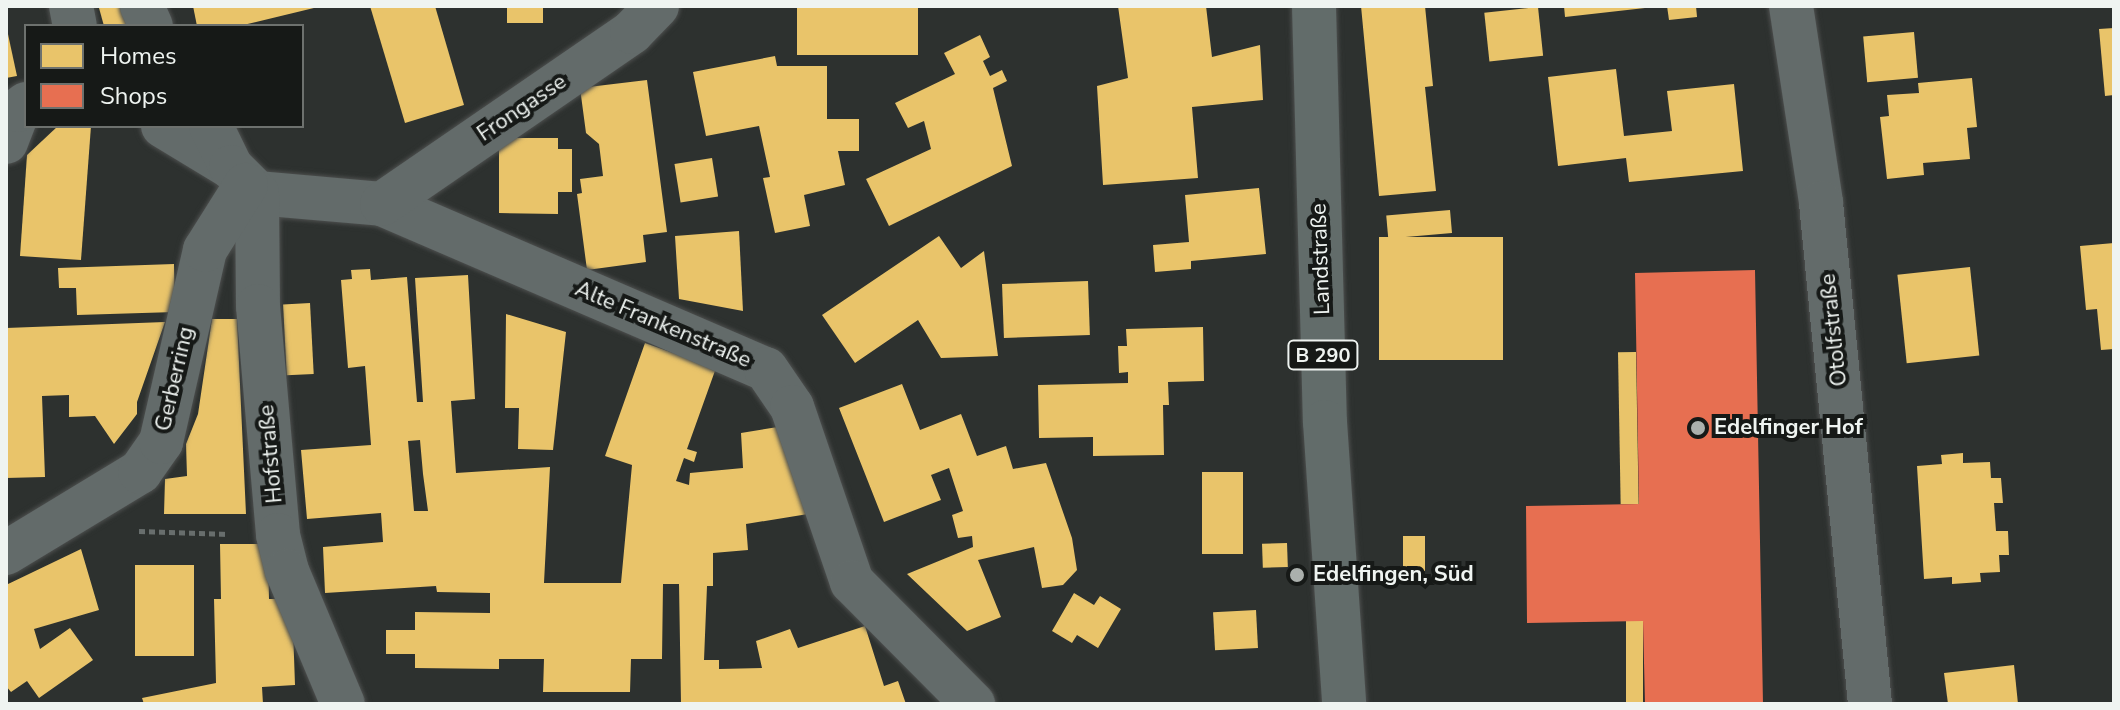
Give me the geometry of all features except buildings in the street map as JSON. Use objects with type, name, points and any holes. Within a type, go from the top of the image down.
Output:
[{"type":"main road","name":"Landstraße","points":[[1314,6],[1325,422],[1344,704]]},
{"type":"street","name":"Frongasse","points":[[382,204],[632,32],[657,6]]},
{"type":"street","name":"Otolfstraße","points":[[1791,6],[1821,203],[1870,704]]},
{"type":"street","points":[[6,142],[18,110],[24,106]]},
{"type":"street","points":[[166,128],[245,182]]},
{"type":"street","points":[[212,128],[245,182]]},
{"type":"street","name":"Alte Frankenstraße","points":[[245,182],[382,204],[766,369],[792,407],[852,582],[973,704]]},
{"type":"street","name":"Gerberring","points":[[6,553],[140,472],[161,442],[205,250],[245,182]]},
{"type":"street","name":"Hofstraße","points":[[245,182],[278,535],[287,571],[343,704]]},
{"type":"path","points":[[82,509],[126,531],[278,535]]},
{"type":"place","name":"Edelfinger Hof","points":[[1698,428]]},
{"type":"place","name":"Edelfingen, Süd","points":[[1297,575]]}]
